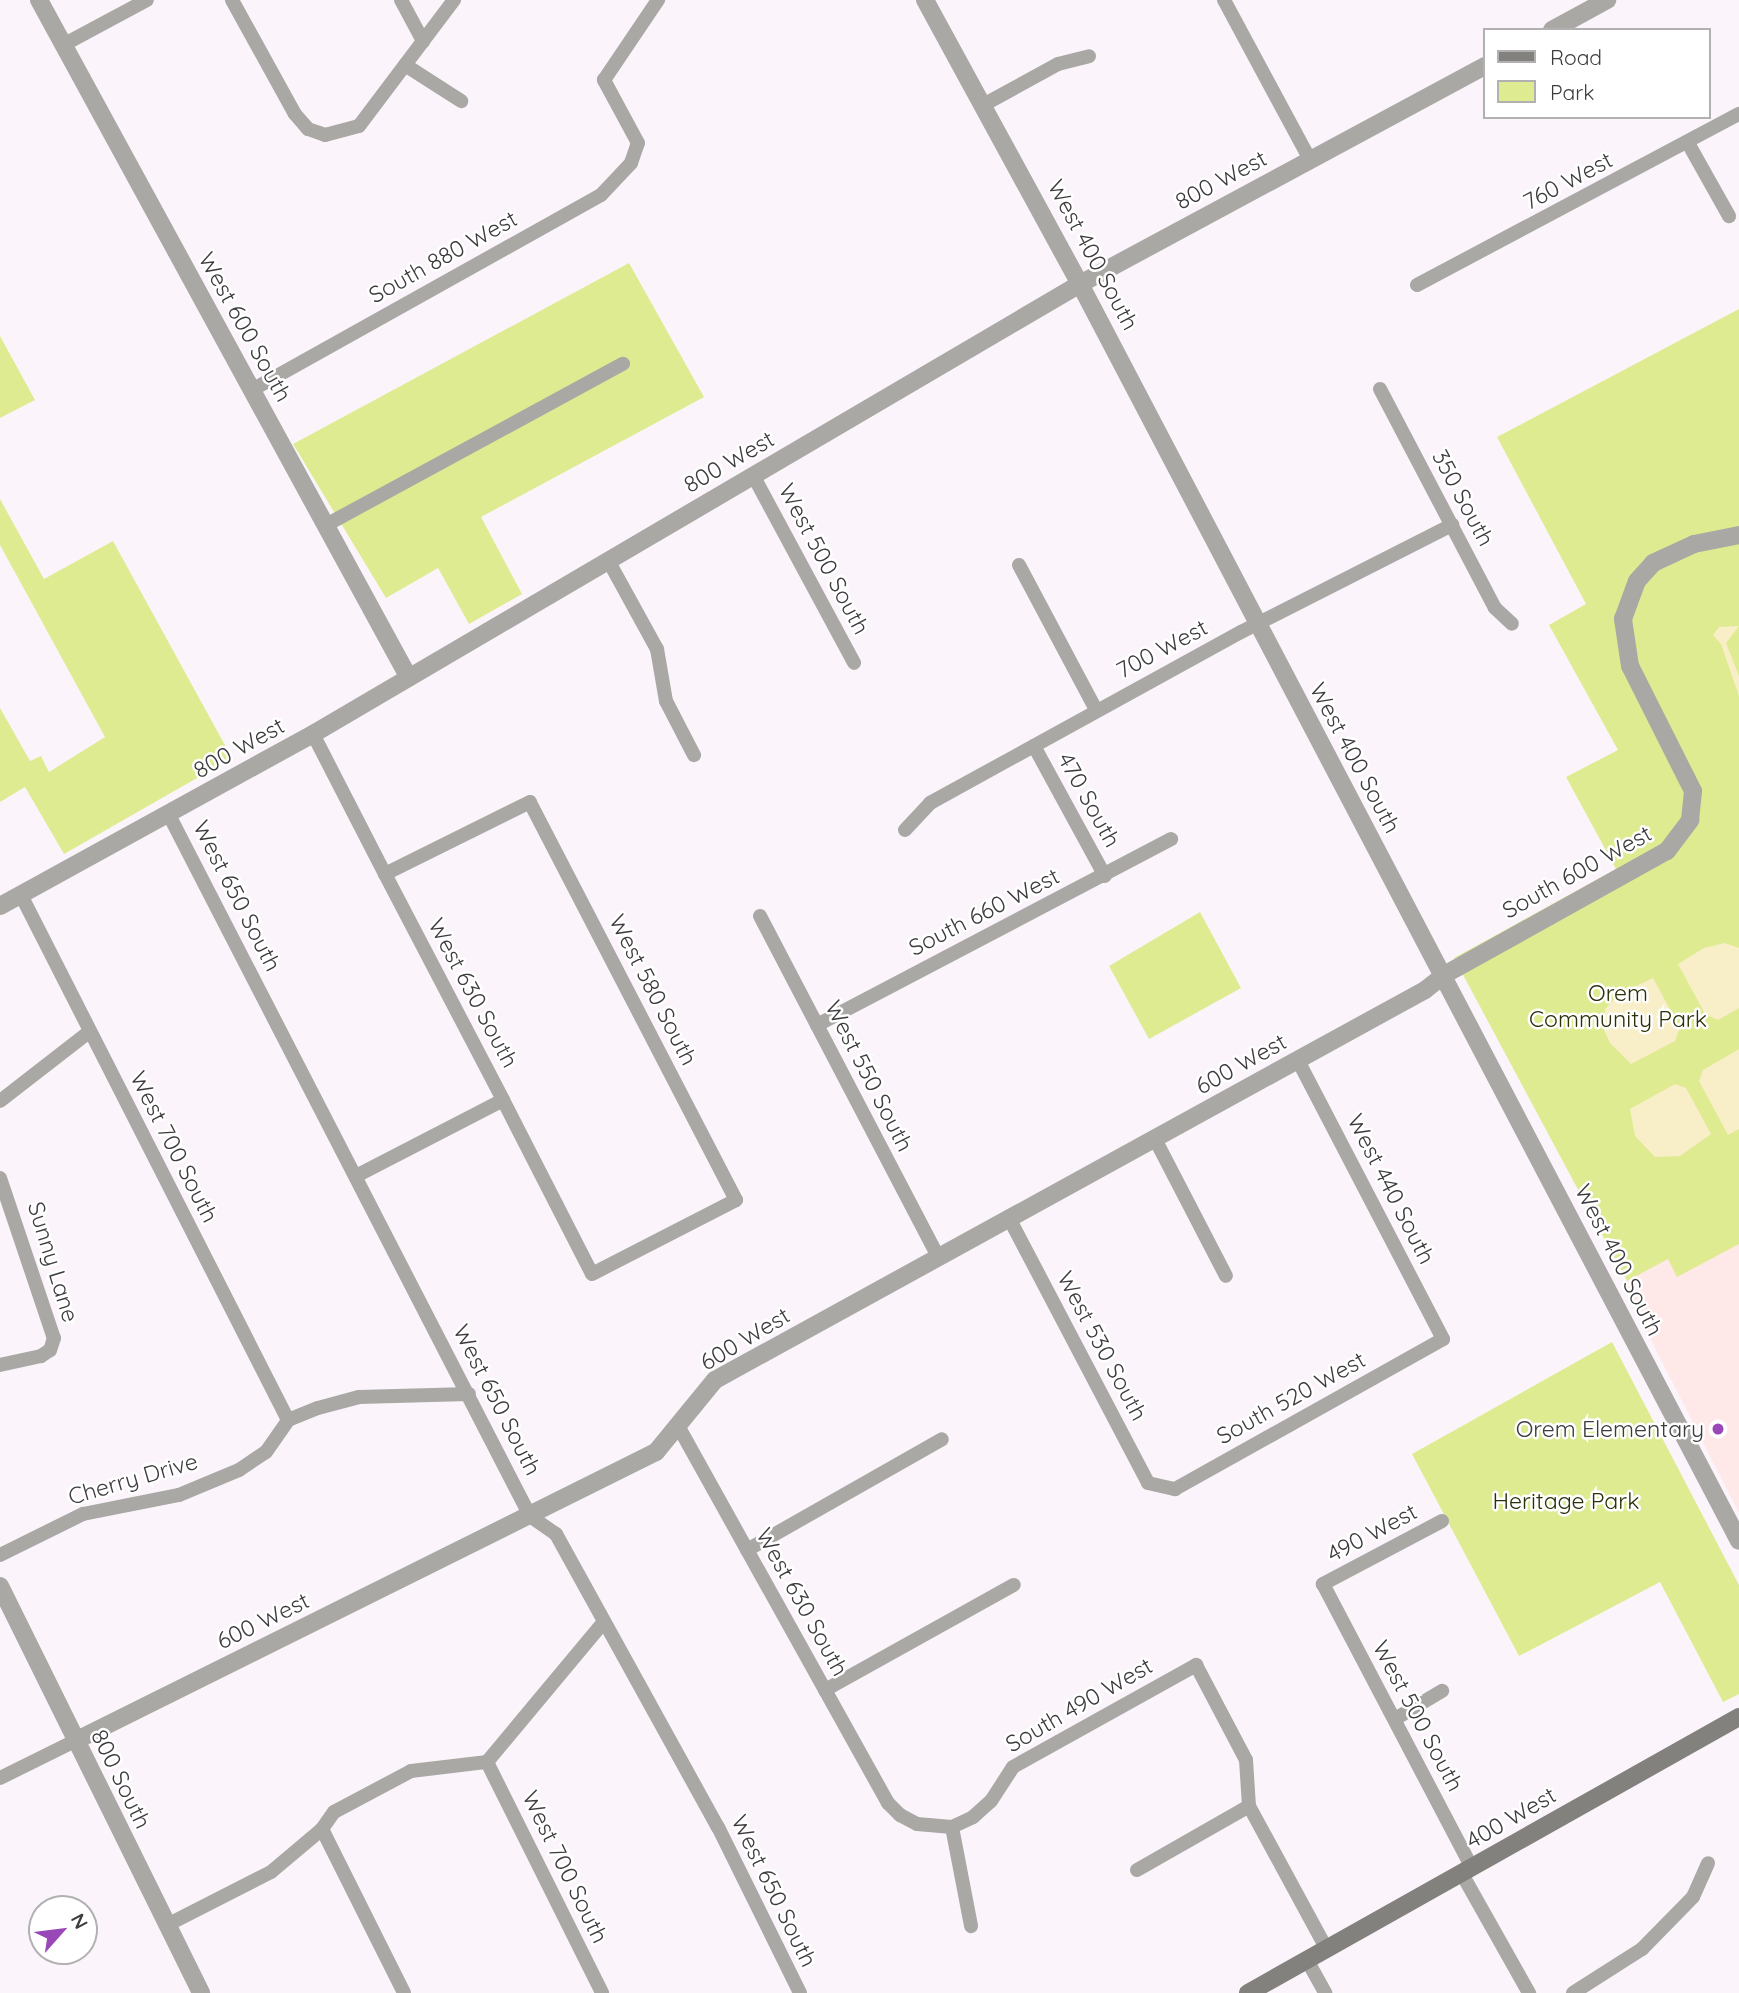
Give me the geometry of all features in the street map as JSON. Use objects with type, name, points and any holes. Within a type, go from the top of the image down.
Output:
[{"type":"main road","name":"400 West","points":[[1248,1993],[1739,1717]]},
{"type":"street","name":"West 600 South","points":[[39,0],[409,678]]},
{"type":"street","points":[[63,45],[147,0]]},
{"type":"street","points":[[232,0],[295,114],[308,129],[333,134],[359,126],[454,0]]},
{"type":"street","points":[[401,0],[423,41]]},
{"type":"street","name":"South 880 West","points":[[252,390],[601,195],[631,163],[638,144],[604,80],[658,0]]},
{"type":"street","name":"West 400 South","points":[[925,0],[985,104],[1739,1541]]},
{"type":"street","points":[[1224,0],[1310,160]]},
{"type":"street","points":[[1556,28],[1607,0]]},
{"type":"street","points":[[985,104],[1058,64],[1089,56]]},
{"type":"street","points":[[405,65],[461,101]]},
{"type":"street","name":"800 West","points":[[0,906],[313,734],[1080,284],[1484,67]]},
{"type":"street","name":"760 West","points":[[1417,285],[1739,114]]},
{"type":"street","points":[[1688,143],[1729,216]]},
{"type":"street","points":[[326,525],[623,364]]},
{"type":"street","name":"350 South","points":[[1380,389],[1495,608],[1512,624]]},
{"type":"street","name":"West 500 South","points":[[754,477],[854,663]]},
{"type":"street","name":"700 West","points":[[905,831],[930,803],[1096,710],[1256,624],[1452,525]]},
{"type":"street","name":"South 600 West","points":[[1444,975],[1667,851],[1686,830],[1693,810],[1690,780],[1630,666],[1623,619],[1637,581],[1653,563],[1694,544],[1739,536]]},
{"type":"street","points":[[608,560],[657,649],[666,701],[694,755]]},
{"type":"street","points":[[1019,565],[1096,710]]},
{"type":"street","name":"West 630 South","points":[[313,734],[592,1274]]},
{"type":"street","name":"470 South","points":[[1034,746],[1105,876]]},
{"type":"street","name":"West 580 South","points":[[385,874],[530,802],[736,1199],[592,1274]]},
{"type":"street","name":"West 650 South","points":[[169,815],[530,1516],[556,1534],[718,1826],[800,1993]]},
{"type":"street","name":"South 660 West","points":[[817,1025],[1171,839]]},
{"type":"street","name":"West 700 South","points":[[21,895],[288,1419]]},
{"type":"street","name":"West 550 South","points":[[760,916],[938,1257]]},
{"type":"street","name":"600 West","points":[[0,1778],[656,1452],[715,1380],[1425,990],[1444,975]]},
{"type":"street","points":[[0,1101],[89,1032]]},
{"type":"street","name":"West 440 South","points":[[1298,1060],[1443,1339]]},
{"type":"street","points":[[356,1176],[503,1100]]},
{"type":"street","points":[[1155,1139],[1226,1276]]},
{"type":"street","name":"Sunny Lane","points":[[0,1178],[54,1338],[50,1350],[41,1356],[0,1365]]},
{"type":"street","name":"West 530 South","points":[[1009,1218],[1148,1483],[1159,1489]]},
{"type":"street","name":"South 520 West","points":[[1159,1489],[1175,1489],[1443,1339]]},
{"type":"street","points":[[288,1419],[359,1397],[468,1394]]},
{"type":"street","name":"Cherry Drive","points":[[0,1555],[83,1514],[179,1495],[239,1470],[266,1452],[288,1419]]},
{"type":"street","name":"West 630 South","points":[[677,1424],[888,1803],[917,1824],[952,1827]]},
{"type":"street","points":[[747,1550],[942,1439]]},
{"type":"street","name":"490 West","points":[[1323,1584],[1442,1521]]},
{"type":"street","name":"West 500 South","points":[[1323,1584],[1395,1719],[1529,1993]]},
{"type":"street","points":[[825,1690],[1014,1585]]},
{"type":"street","name":"800 South","points":[[0,1586],[201,1993]]},
{"type":"street","points":[[167,1925],[271,1871],[322,1829],[334,1812],[411,1771],[487,1762],[603,1623]]},
{"type":"street","name":"South 490 West","points":[[952,1827],[973,1817],[991,1801],[1013,1767],[1196,1665],[1247,1760],[1249,1806]]},
{"type":"street","points":[[1395,1719],[1441,1691]]},
{"type":"street","name":"West 700 South","points":[[487,1762],[602,1993]]},
{"type":"street","points":[[1137,1870],[1249,1806],[1326,1948]]},
{"type":"street","points":[[952,1827],[971,1926]]},
{"type":"street","points":[[322,1829],[404,1993]]},
{"type":"street","points":[[1573,1993],[1642,1949],[1693,1897],[1709,1863]]},
{"type":"street","points":[[1307,1960],[1325,1993]]},
{"type":"shaded area","name":"Orem Elementary","points":[[1739,1219],[1739,1513],[1622,1283]]},
{"type":"green space","points":[[629,263],[704,397],[481,517],[522,594],[469,624],[438,568],[386,598],[293,444]]},
{"type":"green space","name":"Orem Community Park","points":[[1739,309],[1739,1244],[1677,1277],[1668,1259],[1627,1281],[1454,958],[1616,869],[1566,777],[1618,750],[1549,625],[1586,604],[1497,437]]},
{"type":"green space","points":[[0,336],[35,400],[0,418]]},
{"type":"green space","points":[[0,499],[44,579],[113,541],[232,758],[64,854],[25,787],[0,802],[0,708],[30,761],[41,756],[49,772],[105,737],[0,545]]},
{"type":"green space","points":[[1200,912],[1241,988],[1149,1039],[1109,966]]},
{"type":"green space","name":"Heritage Park","points":[[1612,1342],[1739,1585],[1739,1694],[1723,1702],[1660,1582],[1519,1656],[1412,1454]]},
{"type":"sand","points":[[1739,626],[1726,643],[1739,676],[1739,696],[1721,644],[1713,635],[1719,627]]},
{"type":"sand","points":[[1725,943],[1739,948],[1739,1008],[1718,1020],[1705,1014],[1678,964],[1704,948]]},
{"type":"sand","points":[[1653,978],[1680,1028],[1675,1041],[1631,1064],[1610,1043],[1604,1030],[1605,1009],[1619,994]]},
{"type":"sand","points":[[1739,1049],[1739,1129],[1728,1135],[1699,1081],[1703,1070]]},
{"type":"sand","points":[[1675,1084],[1686,1088],[1711,1134],[1680,1156],[1655,1157],[1635,1136],[1630,1109]]},
{"type":"place","name":"Orem Elementary","points":[[1718,1429]]}]
